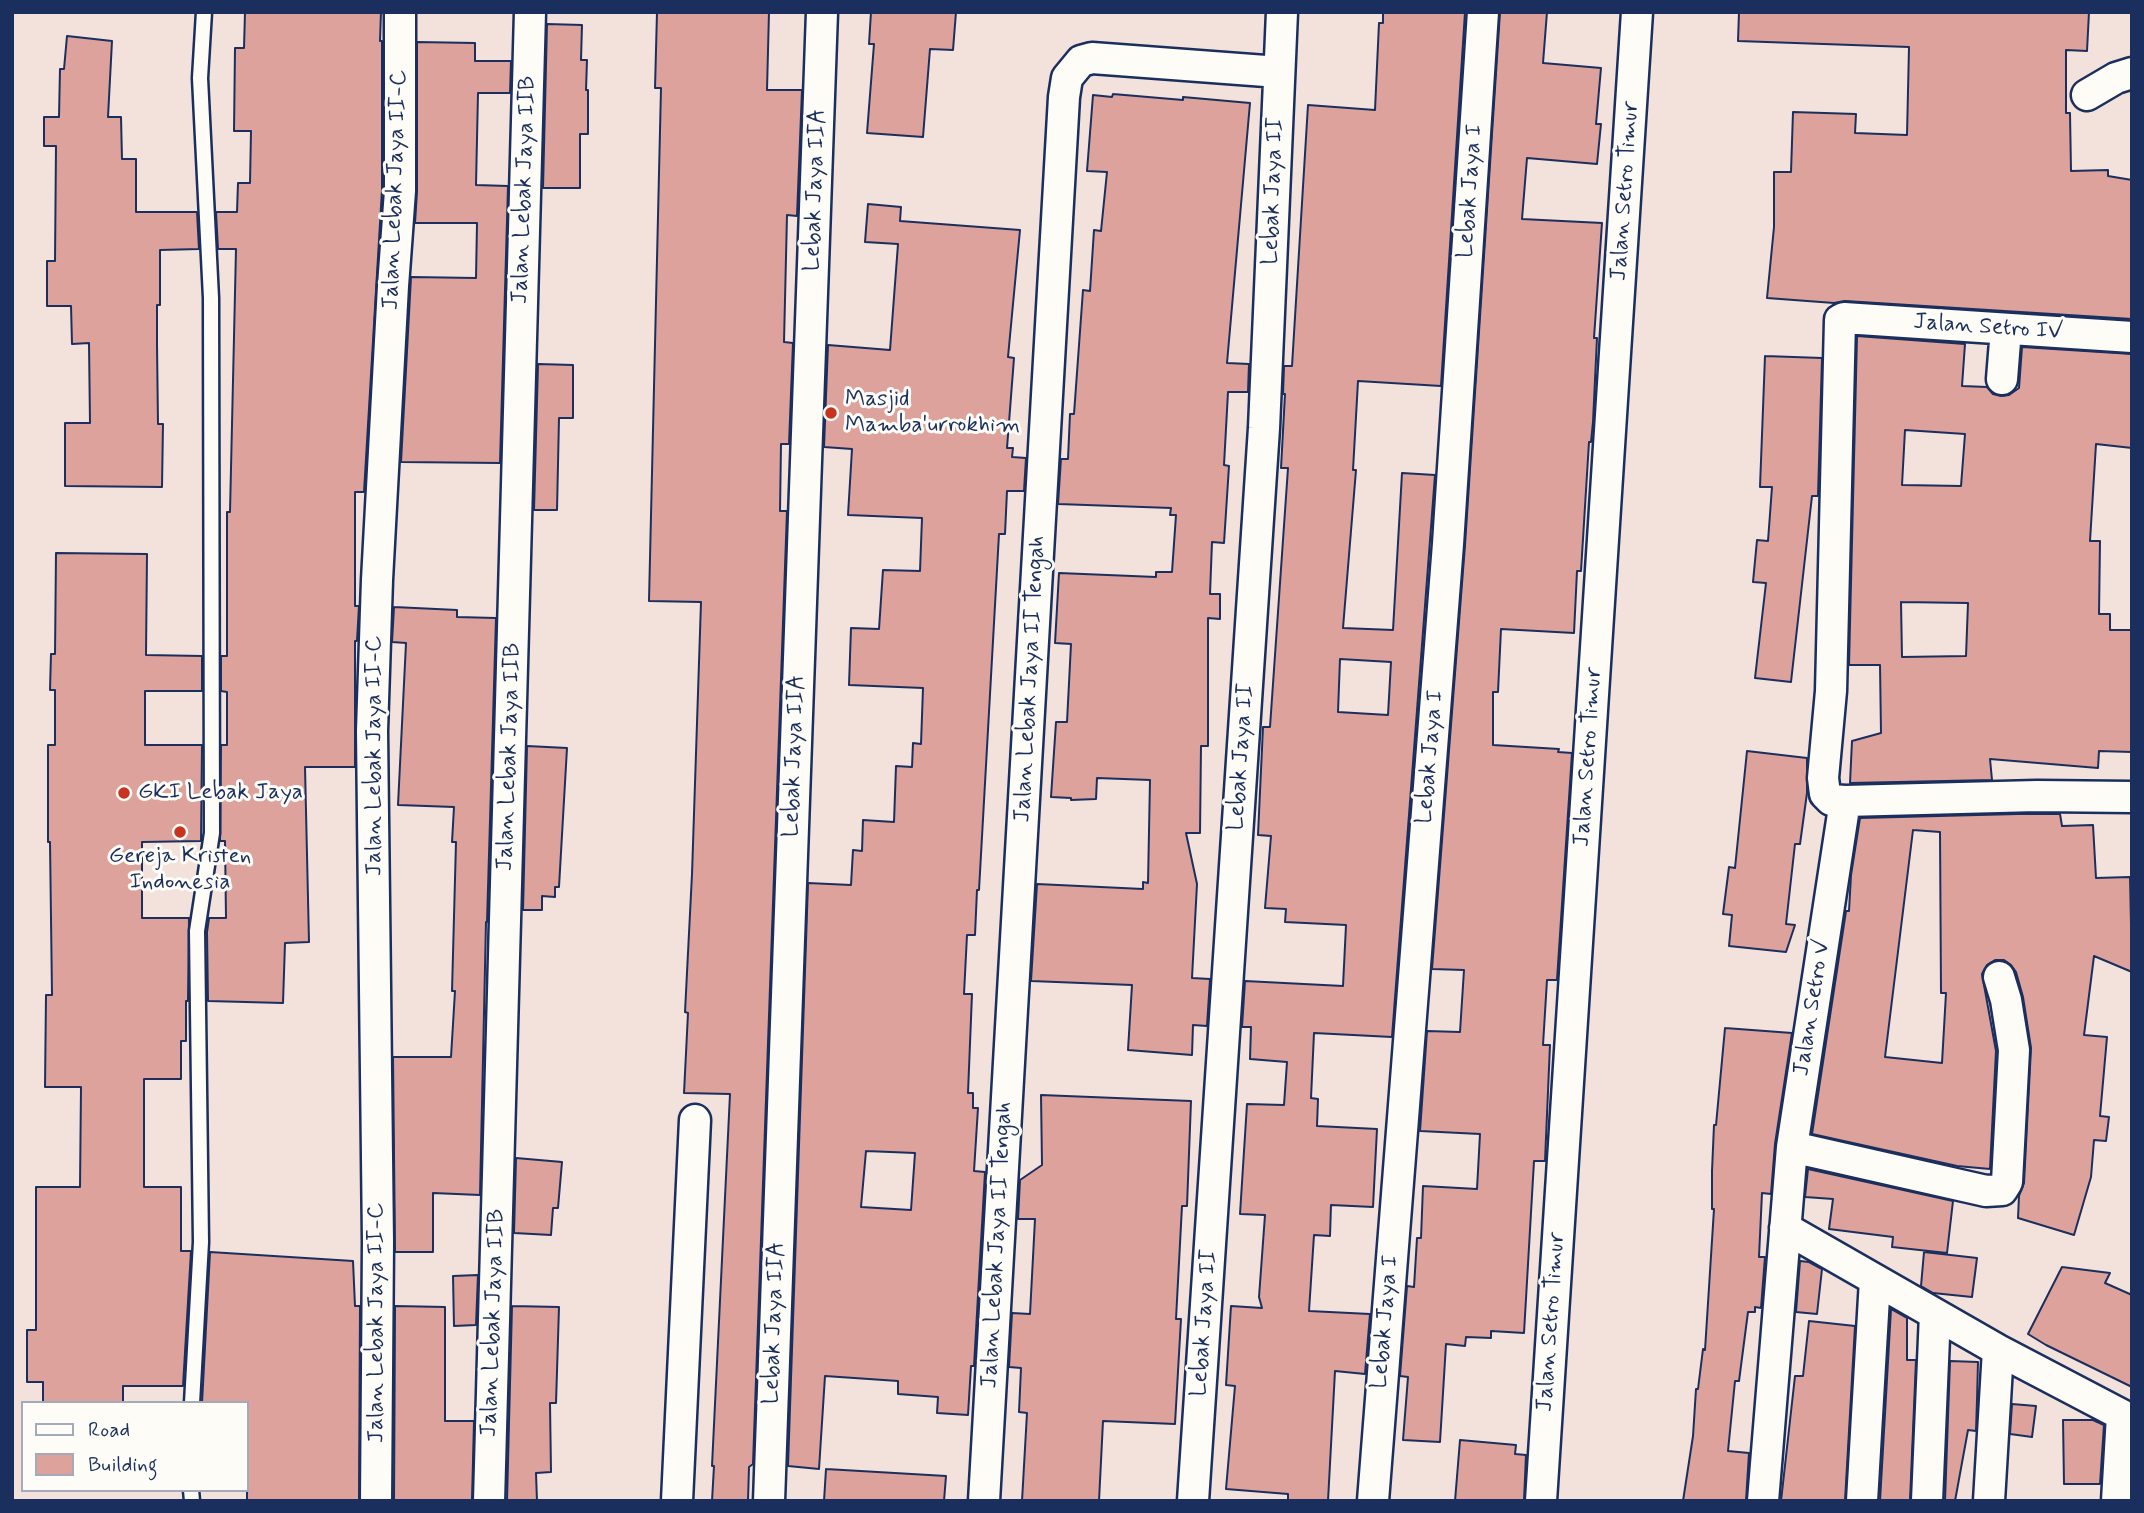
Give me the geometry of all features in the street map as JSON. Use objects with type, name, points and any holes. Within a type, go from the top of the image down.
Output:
[{"type":"street","name":"Jalan Lebak Jaya II-C","points":[[376,1501],[378,1241],[372,731],[377,580],[400,191],[400,12]]},
{"type":"street","name":"Jalan Lebak Jaya IIB","points":[[489,1501],[530,12]]},
{"type":"street","name":"Lebak Jaya IIA","points":[[769,1501],[822,12]]},
{"type":"street","name":"Lebak Jaya II","points":[[1194,1501],[1264,428],[1282,12]]},
{"type":"street","name":"Lebak Jaya I","points":[[1373,1501],[1448,544],[1483,12]]},
{"type":"street","name":"Jalan Setro Timur","points":[[1541,1501],[1637,12]]},
{"type":"street","name":"Jalan Lebak Jaya II Tengah","points":[[984,1501],[1067,78],[1080,61],[1092,58],[1279,72]]},
{"type":"street","points":[[2087,95],[2116,78],[2132,73]]},
{"type":"street","name":"Jalan Setro IV","points":[[1845,802],[1831,800],[1825,794],[1823,778],[1831,691],[1840,322],[1844,318],[2132,337]]},
{"type":"street","points":[[2003,379],[2006,329]]},
{"type":"street","points":[[1845,802],[2037,796],[2132,797]]},
{"type":"street","name":"Jalan Setro V","points":[[1763,1501],[1791,1147],[1845,802]]},
{"type":"street","points":[[1791,1147],[1986,1191],[2002,1190],[2007,1182],[2014,1050],[2006,1000],[1999,977]]},
{"type":"street","points":[[677,1501],[695,1120]]},
{"type":"street","points":[[1785,1228],[1998,1350],[2127,1418],[2117,1501]]},
{"type":"street","points":[[1861,1501],[1875,1280]]},
{"type":"street","points":[[1927,1501],[1934,1314]]},
{"type":"street","points":[[1989,1501],[1998,1350]]},
{"type":"lane","points":[[191,1401],[201,1242],[197,931],[212,833],[211,298],[200,78],[204,12]]},
{"type":"building","points":[[245,12],[381,12],[382,190],[364,492],[355,492],[355,606],[359,606],[355,641],[355,767],[305,767],[309,942],[285,943],[283,1003],[208,1001],[209,918],[226,918],[225,841],[220,841],[221,745],[227,745],[227,692],[221,691],[221,656],[227,656],[227,512],[230,512],[236,249],[218,249],[216,212],[237,212],[238,183],[250,183],[251,131],[234,131],[235,48],[244,48]]},
{"type":"building","points":[[657,12],[769,12],[767,90],[802,90],[797,216],[787,215],[784,342],[793,343],[789,444],[781,444],[780,511],[787,511],[753,1464],[749,1467],[748,1501],[712,1501],[730,1094],[684,1093],[701,602],[649,601],[661,88],[655,88]]},
{"type":"building","points":[[871,12],[956,12],[953,50],[930,49],[923,137],[867,133],[874,44],[869,44]]},
{"type":"building","points":[[1383,12],[1465,12],[1441,386],[1358,381],[1353,470],[1356,470],[1343,628],[1393,630],[1402,473],[1435,475],[1392,1037],[1314,1033],[1311,1098],[1318,1099],[1317,1126],[1377,1129],[1373,1207],[1331,1205],[1330,1236],[1314,1235],[1309,1311],[1370,1314],[1365,1374],[1335,1371],[1328,1501],[1288,1501],[1288,1494],[1226,1489],[1235,1386],[1226,1385],[1231,1306],[1262,1308],[1259,1297],[1265,1215],[1240,1214],[1247,1104],[1284,1105],[1287,1062],[1250,1059],[1251,1027],[1242,1027],[1245,981],[1343,986],[1346,925],[1285,922],[1286,909],[1265,908],[1271,836],[1258,835],[1263,727],[1270,727],[1288,468],[1281,468],[1284,366],[1292,366],[1308,105],[1375,110],[1379,23],[1383,23]],"holes":[[[1340,659],[1391,662],[1388,715],[1338,712]]]},
{"type":"building","points":[[1500,12],[1547,12],[1543,63],[1601,68],[1596,124],[1601,124],[1597,164],[1527,158],[1522,219],[1602,223],[1594,338],[1597,338],[1593,422],[1589,442],[1581,571],[1577,571],[1574,633],[1501,629],[1498,692],[1493,692],[1493,745],[1559,749],[1558,752],[1572,753],[1557,980],[1547,980],[1543,1045],[1550,1045],[1545,1161],[1534,1161],[1524,1333],[1491,1331],[1491,1338],[1466,1337],[1465,1346],[1446,1344],[1440,1442],[1403,1440],[1408,1377],[1400,1376],[1407,1286],[1414,1287],[1417,1238],[1421,1238],[1423,1186],[1477,1189],[1480,1134],[1420,1131],[1427,1031],[1460,1032],[1464,970],[1432,969],[1465,545]]},
{"type":"building","points":[[1739,12],[2089,12],[2087,51],[2066,50],[2066,113],[2070,113],[2071,171],[2108,170],[2108,176],[2132,180],[2132,319],[1767,298],[1774,227],[1774,172],[1791,172],[1793,112],[1856,114],[1855,133],[1907,135],[1909,47],[1738,41]]},
{"type":"building","points":[[547,24],[582,25],[581,60],[587,60],[588,134],[580,134],[580,188],[543,188]]},
{"type":"building","points":[[67,36],[112,41],[108,117],[121,117],[122,159],[136,159],[136,212],[197,212],[199,249],[160,250],[157,344],[158,424],[163,424],[162,487],[65,486],[65,423],[90,423],[89,343],[72,344],[71,306],[47,306],[47,261],[55,261],[56,146],[44,146],[44,117],[59,117],[60,69],[64,69]]},
{"type":"building","points":[[417,42],[475,43],[475,61],[511,61],[510,93],[478,93],[476,185],[508,186],[500,463],[401,462],[411,277],[476,278],[477,223],[415,223]]},
{"type":"building","points":[[1113,94],[1250,103],[1227,363],[1249,364],[1248,392],[1228,392],[1224,465],[1229,466],[1224,543],[1212,542],[1210,594],[1220,594],[1220,619],[1208,618],[1208,746],[1201,746],[1200,833],[1186,833],[1197,884],[1192,978],[1210,979],[1207,1026],[1193,1025],[1192,1055],[1128,1050],[1132,985],[1031,981],[1037,884],[1143,889],[1143,882],[1148,883],[1150,780],[1097,778],[1096,799],[1071,800],[1051,797],[1056,722],[1067,722],[1071,644],[1055,643],[1059,573],[1156,577],[1156,572],[1172,572],[1176,515],[1170,515],[1171,508],[1058,504],[1061,459],[1068,459],[1070,414],[1074,414],[1083,290],[1090,291],[1094,230],[1101,231],[1107,172],[1087,171],[1093,95],[1112,97]]},
{"type":"building","points":[[868,204],[901,207],[900,221],[1020,230],[1008,357],[1014,358],[1007,448],[1013,448],[1012,457],[1026,458],[1024,491],[1007,491],[1005,534],[999,534],[979,890],[975,935],[967,935],[964,994],[972,994],[968,1093],[973,1093],[973,1108],[978,1108],[974,1171],[985,1172],[974,1366],[971,1366],[968,1415],[937,1413],[938,1397],[898,1394],[898,1381],[825,1376],[819,1469],[788,1466],[808,883],[851,885],[853,850],[862,851],[863,820],[894,822],[896,766],[912,767],[913,743],[921,744],[923,688],[849,685],[851,628],[879,629],[883,570],[920,571],[922,518],[848,515],[852,449],[824,447],[828,345],[890,350],[898,244],[865,242]],"holes":[[[866,1151],[915,1153],[911,1210],[861,1207]]]},
{"type":"building","points":[[1857,336],[1965,344],[1962,386],[1987,387],[1993,394],[2001,396],[2009,395],[2019,388],[2022,347],[2132,354],[2132,448],[2096,444],[2090,541],[2100,541],[2099,614],[2110,614],[2110,630],[2132,630],[2132,752],[2099,751],[2098,768],[1990,759],[1992,780],[1850,783],[1852,741],[1881,733],[1880,665],[1849,665]],"holes":[[[1905,430],[1965,434],[1961,486],[1902,485]],[[1901,602],[1968,603],[1966,656],[1902,657]]]},
{"type":"building","points":[[1765,356],[1822,358],[1818,496],[1812,496],[1791,682],[1755,678],[1766,583],[1753,582],[1757,540],[1768,541],[1772,487],[1760,487]]},
{"type":"building","points":[[538,364],[573,365],[573,418],[559,418],[557,510],[534,510]]},
{"type":"building","points":[[56,553],[147,554],[146,655],[202,656],[202,691],[145,691],[145,745],[202,745],[201,841],[142,842],[142,918],[189,918],[188,1001],[186,1041],[181,1041],[181,1079],[144,1079],[144,1187],[181,1187],[181,1251],[191,1251],[183,1386],[123,1386],[123,1401],[43,1401],[43,1382],[27,1382],[27,1330],[36,1330],[36,1187],[80,1187],[81,1087],[45,1087],[46,995],[52,995],[48,745],[55,745],[55,690],[50,690],[51,654],[55,654]]},
{"type":"building","points":[[394,607],[457,610],[457,617],[496,618],[480,1195],[433,1193],[433,1252],[395,1252],[393,1057],[451,1057],[455,991],[452,991],[456,842],[452,842],[454,807],[398,805],[406,643],[392,642]]},
{"type":"building","points":[[527,746],[567,748],[559,887],[555,887],[555,897],[542,896],[542,910],[523,910]]},
{"type":"building","points":[[1747,751],[1807,758],[1807,793],[1800,844],[1795,844],[1786,924],[1795,925],[1786,952],[1729,946],[1732,915],[1723,914],[1729,867],[1735,868]]},
{"type":"building","points":[[2060,814],[2062,826],[2093,825],[2096,878],[2130,877],[2132,972],[2094,956],[2084,1035],[2107,1037],[2100,1116],[2109,1117],[2106,1141],[2094,1140],[2091,1177],[2074,1235],[2018,1218],[2019,1196],[2024,1183],[2031,1048],[2016,972],[2004,960],[1995,960],[1987,965],[1982,974],[1996,1051],[1990,1169],[1957,1166],[1812,1134],[1846,911],[1849,911],[1851,875],[1860,818]],"holes":[[[1913,830],[1940,832],[1941,993],[1946,993],[1942,1063],[1885,1057]]]},
{"type":"building","points":[[1725,1028],[1792,1033],[1775,1144],[1771,1194],[1762,1193],[1759,1257],[1765,1257],[1761,1308],[1755,1307],[1755,1312],[1748,1312],[1739,1381],[1735,1381],[1728,1451],[1749,1453],[1746,1501],[1683,1501],[1693,1436],[1696,1389],[1703,1349],[1705,1350],[1714,1209],[1714,1125]]},
{"type":"building","points":[[1041,1095],[1191,1101],[1187,1206],[1182,1206],[1176,1319],[1181,1319],[1175,1424],[1103,1421],[1099,1501],[1022,1501],[1027,1413],[1019,1412],[1021,1368],[1009,1367],[1012,1313],[1030,1314],[1035,1219],[1018,1219],[1020,1180],[1042,1165]]},
{"type":"building","points":[[516,1158],[562,1162],[558,1208],[553,1208],[551,1235],[514,1233]]},
{"type":"building","points":[[1808,1169],[1953,1201],[1947,1253],[1892,1247],[1893,1237],[1829,1229],[1833,1199],[1805,1197]]},
{"type":"building","points":[[210,1252],[353,1261],[355,1306],[360,1306],[359,1501],[247,1501],[248,1401],[202,1401]]},
{"type":"building","points":[[1924,1252],[1977,1258],[1972,1297],[1933,1293],[1921,1286]]},
{"type":"building","points":[[1800,1261],[1809,1262],[1822,1269],[1817,1314],[1796,1312]]},
{"type":"building","points":[[2062,1267],[2110,1273],[2105,1283],[2132,1295],[2132,1387],[2028,1334]]},
{"type":"building","points":[[478,1275],[476,1325],[454,1326],[453,1276]]},
{"type":"building","points":[[395,1306],[445,1307],[445,1421],[474,1421],[472,1501],[394,1501]]},
{"type":"building","points":[[512,1306],[559,1307],[556,1403],[550,1403],[551,1472],[536,1473],[537,1501],[507,1501]]},
{"type":"building","points":[[1891,1309],[1907,1318],[1907,1360],[1916,1360],[1910,1501],[1880,1501]]},
{"type":"building","points":[[1809,1321],[1855,1326],[1845,1501],[1781,1501],[1795,1376],[1803,1376]]},
{"type":"building","points":[[1950,1361],[1978,1362],[1976,1431],[1968,1430],[1955,1501],[1945,1501]]},
{"type":"building","points":[[2012,1404],[2036,1406],[2032,1437],[2010,1434]]},
{"type":"building","points":[[2063,1420],[2093,1420],[2104,1425],[2100,1484],[2064,1484]]},
{"type":"building","points":[[1460,1440],[1516,1445],[1515,1454],[1526,1455],[1524,1501],[1455,1501]]},
{"type":"building","points":[[826,1469],[946,1476],[944,1501],[824,1501]]},
{"type":"place","name":"Masjid Mamba'urrokhim","points":[[831,413]]},
{"type":"place","name":"GKI Lebak Jaya","points":[[124,793]]},
{"type":"place","name":"Gereja Kristen Indonesia","points":[[180,832]]}]
